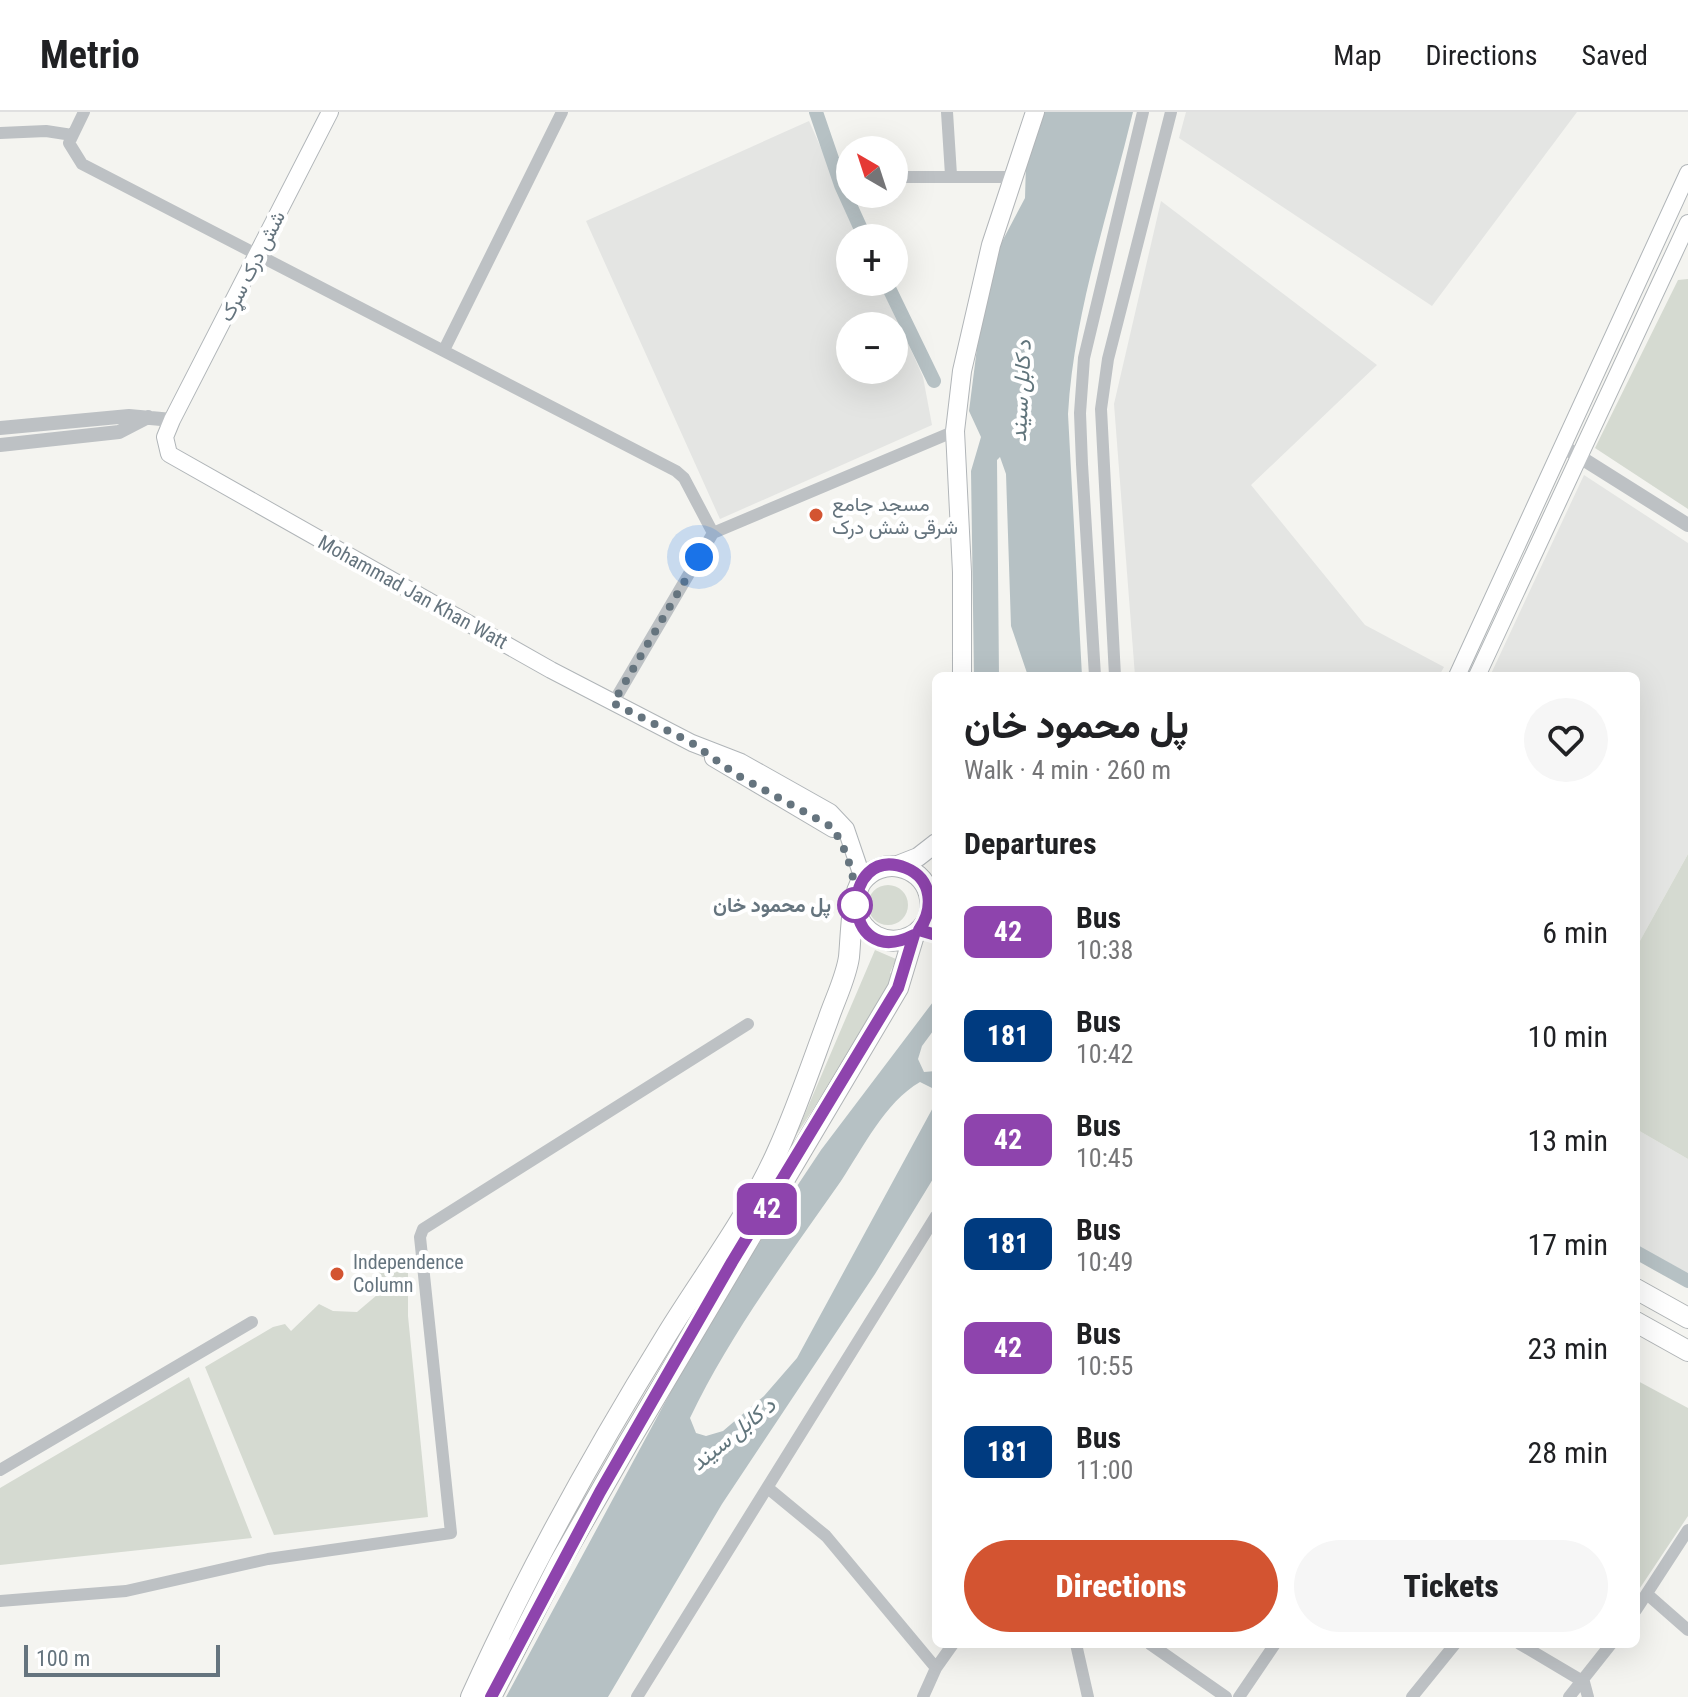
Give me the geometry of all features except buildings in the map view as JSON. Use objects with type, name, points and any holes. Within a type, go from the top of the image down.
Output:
[{"type":"highway","points":[[471,1697],[611,1430],[756,1195],[779,1149],[847,966],[860,884],[872,871],[895,866],[916,874],[932,894],[930,910],[898,988],[635,1431],[559,1564],[491,1697]]},
{"type":"highway","points":[[855,911],[867,933],[878,939],[903,940],[923,933]]},
{"type":"highway","points":[[1640,1291],[1680,1313],[1669,1341]]},
{"type":"highway","points":[[1640,1324],[1688,1351]]},
{"type":"main road","name":"شش درک سړک","points":[[172,420],[330,112]]},
{"type":"main road","points":[[962,672],[962,572],[955,431],[974,313],[1035,112]]},
{"type":"main road","points":[[1479,672],[1688,173]]},
{"type":"main road","points":[[1459,672],[1688,223]]},
{"type":"main road","name":"Mohammad Jan Khan Watt","points":[[172,420],[165,444],[169,454],[189,467],[613,703],[692,743],[741,762],[836,817],[846,829],[860,884]]},
{"type":"main road","points":[[895,866],[918,857],[932,846]]},
{"type":"street","points":[[84,112],[69,143],[72,154],[82,164],[676,471],[684,478],[713,533]]},
{"type":"street","points":[[444,350],[562,112]]},
{"type":"street","points":[[947,112],[951,175]]},
{"type":"street","points":[[1095,672],[1080,413],[1084,358],[1143,112]]},
{"type":"street","points":[[1115,672],[1101,409],[1108,359],[1171,112]]},
{"type":"street","points":[[0,133],[46,131],[72,135]]},
{"type":"street","points":[[908,177],[1013,177]]},
{"type":"street","points":[[0,428],[148,416],[172,420]]},
{"type":"street","points":[[0,445],[119,432],[148,416]]},
{"type":"street","points":[[613,703],[713,533],[955,431]]},
{"type":"street","points":[[1572,451],[1688,525]]},
{"type":"street","points":[[1082,464],[1103,464]]},
{"type":"street","points":[[0,1601],[126,1591],[268,1559],[451,1533],[420,1237],[423,1229],[748,1024]]},
{"type":"street","points":[[637,1697],[932,1223]]},
{"type":"street","points":[[0,1470],[252,1322]]},
{"type":"street","points":[[769,1489],[826,1536],[936,1668]]},
{"type":"street","points":[[1640,1604],[1688,1530]]},
{"type":"street","points":[[1647,1594],[1688,1630]]},
{"type":"street","points":[[923,1697],[936,1668],[950,1648]]},
{"type":"street","points":[[1077,1648],[1088,1697]]},
{"type":"street","points":[[1156,1648],[1226,1697]]},
{"type":"street","points":[[1239,1697],[1272,1648]]},
{"type":"street","points":[[1412,1697],[1452,1648]]},
{"type":"street","points":[[1527,1648],[1584,1682],[1588,1697]]},
{"type":"street","points":[[1569,1697],[1608,1648]]},
{"type":"shaded area","points":[[1186,112],[1577,112],[1432,306],[1179,138]]},
{"type":"shaded area","points":[[809,121],[836,182],[836,208],[848,208],[855,224],[836,224],[836,296],[887,296],[894,312],[836,312],[836,384],[908,384],[908,343],[923,377],[932,425],[720,519],[586,221]]},
{"type":"shaded area","points":[[1161,201],[1377,365],[1251,485],[1365,625],[1444,667],[1441,672],[1135,672],[1114,404]]},
{"type":"shaded area","points":[[1688,279],[1688,509],[1595,448],[1678,280]]},
{"type":"shaded area","points":[[1584,475],[1688,543],[1688,854],[1640,941],[1640,672],[1492,672]]},
{"type":"shaded area","points":[[1688,854],[1688,1159],[1640,1131],[1640,941]]},
{"type":"shaded area","points":[[888,885],[902,891],[908,905],[902,919],[888,925],[874,919],[868,905],[874,891]]},
{"type":"shaded area","points":[[875,950],[896,959],[890,973],[899,977],[795,1137]]},
{"type":"shaded area","points":[[1640,1131],[1688,1159],[1688,1273],[1640,1247]]},
{"type":"shaded area","points":[[408,1255],[408,1316],[428,1517],[274,1535],[205,1367],[273,1327],[285,1324],[291,1331],[319,1304],[333,1311],[357,1312],[377,1295],[380,1266]]},
{"type":"shaded area","points":[[189,1377],[252,1538],[0,1565],[0,1488]]},
{"type":"shaded area","points":[[1640,1382],[1688,1408],[1688,1516],[1640,1588]]},
{"type":"water","name":"د کابل سيند","points":[[1041,112],[1133,112],[1077,337],[1068,414],[1082,672],[1027,672],[1011,626],[1006,474],[1000,457],[997,460],[999,672],[974,672],[971,471],[981,437],[969,411],[978,340],[995,255],[1025,198],[1026,163]]},
{"type":"water","name":"د کابل سيند","points":[[932,1003],[932,1032],[922,1046],[918,1059],[924,1072],[932,1071],[932,1088],[920,1082],[885,1113],[723,1356],[690,1418],[696,1433],[706,1436],[723,1431],[764,1396],[797,1358],[932,1109],[932,1181],[875,1274],[722,1504],[608,1697],[506,1697],[716,1308],[821,1150]]},
{"type":"waterway","points":[[816,112],[841,185],[859,224]]},
{"type":"waterway","points":[[893,296],[934,381]]},
{"type":"waterway","points":[[1640,1254],[1688,1281]]},
{"type":"bus line","name":"42","points":[[491,1697],[559,1564],[732,1262],[784,1182],[898,988],[914,935],[890,942],[867,933],[859,923],[854,900],[863,879],[883,867],[906,868],[916,874],[930,899],[930,910],[919,930],[932,934]]},
{"type":"place","name":"مسجد جامع شرقی شش درک","points":[[816,515]]},
{"type":"place","name":"پل محمود خان","points":[[855,905]]},
{"type":"place","name":"Independence Column","points":[[337,1274]]},
{"type":"route","points":[[699,557],[613,703],[692,743],[737,775],[830,826],[841,838],[849,873],[857,888],[855,905]]}]
